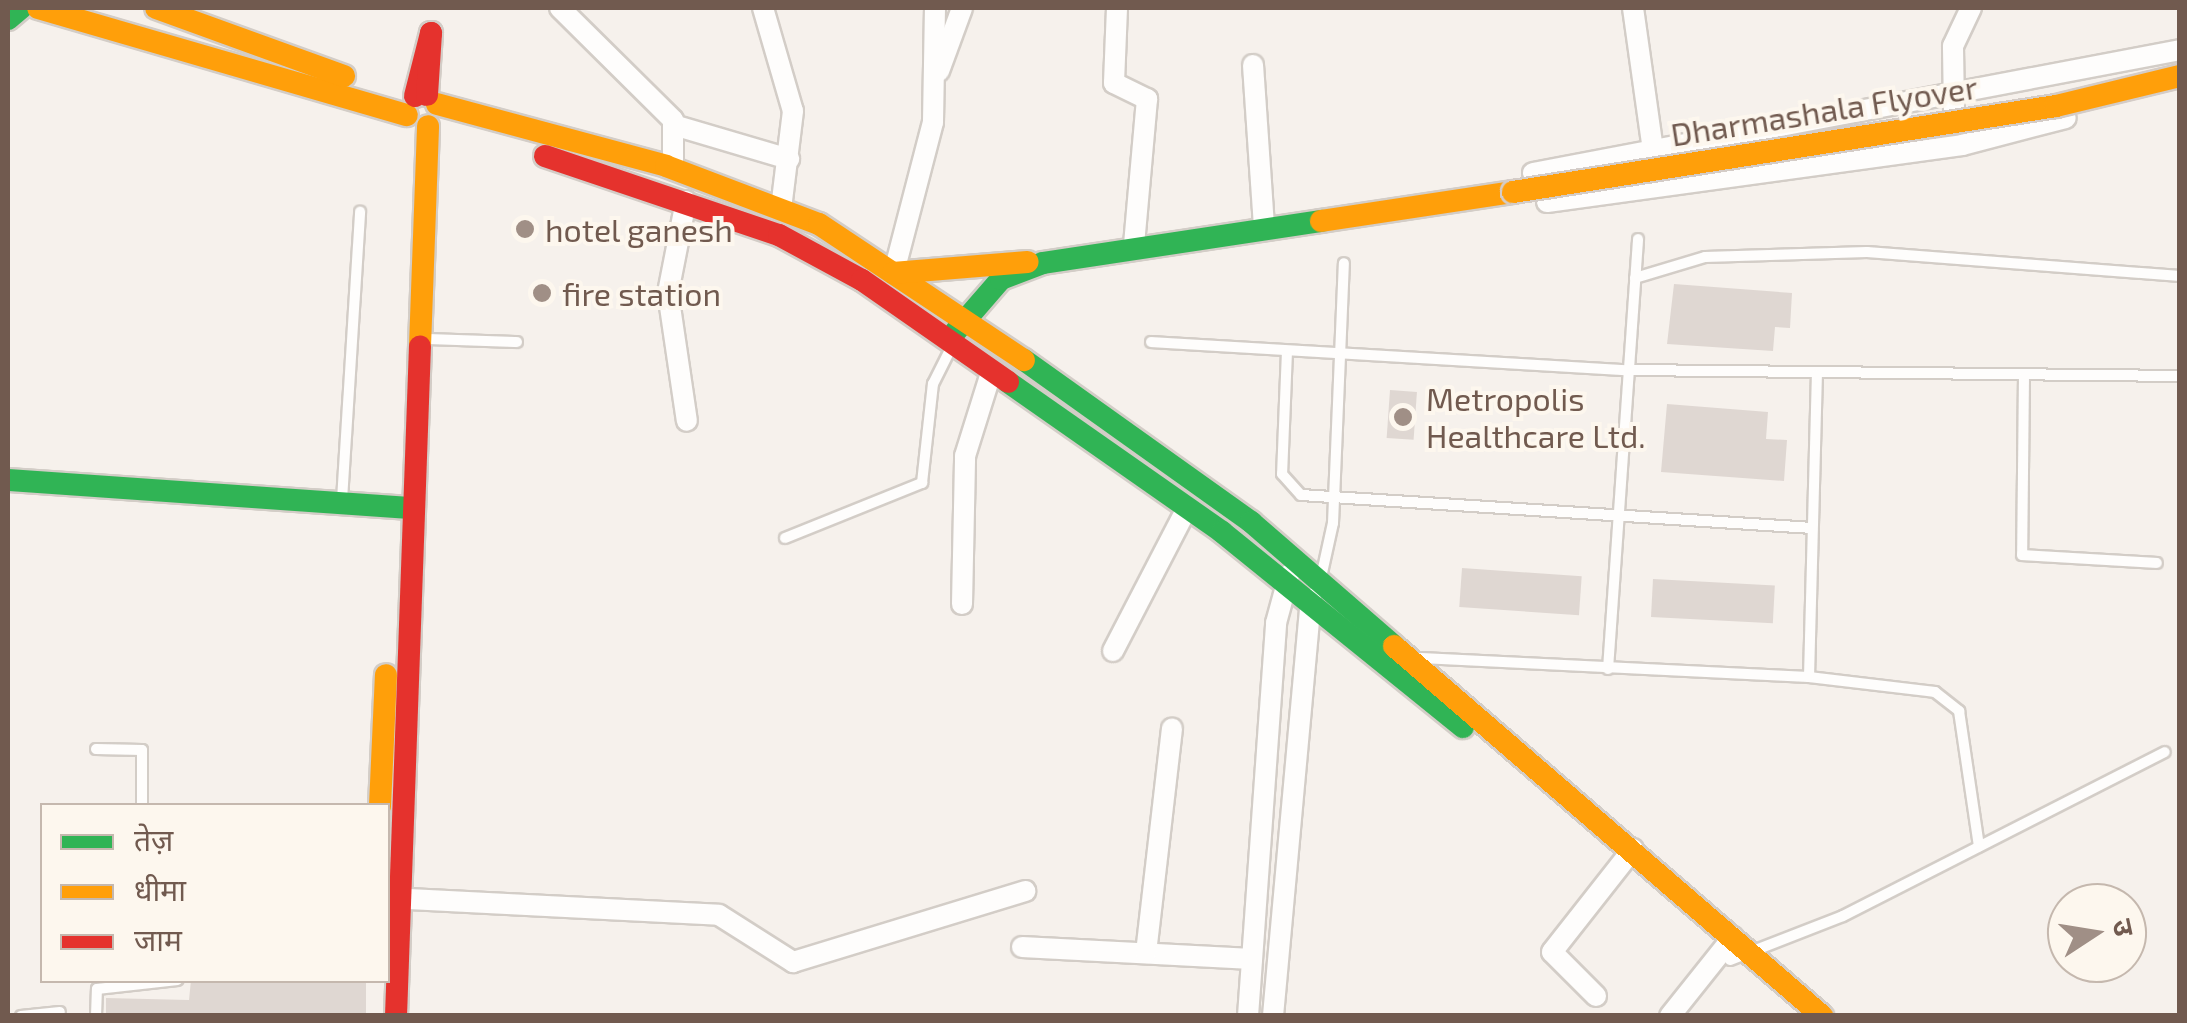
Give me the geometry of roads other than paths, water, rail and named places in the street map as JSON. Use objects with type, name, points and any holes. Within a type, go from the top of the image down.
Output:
[{"type":"main road","points":[[8,19],[22,8]]},
{"type":"main road","points":[[38,8],[68,11],[421,110],[673,168],[781,210],[898,270],[969,317],[1297,560],[1414,658],[1732,949],[1822,1016]]},
{"type":"main road","points":[[156,8],[421,110],[779,235],[862,280],[1187,508],[1627,856]]},
{"type":"main road","points":[[396,1016],[394,898],[404,515],[421,110],[436,8]]},
{"type":"main road","name":"Dharmashala Flyover","points":[[1042,263],[2019,112],[2180,76]]},
{"type":"main road","points":[[380,803],[420,339],[421,110]]},
{"type":"main road","points":[[862,280],[898,270],[1042,263]]},
{"type":"main road","points":[[950,344],[1001,279],[1042,263]]},
{"type":"main road","points":[[8,480],[342,501],[404,515]]},
{"type":"main road","points":[[8,496],[404,515]]},
{"type":"main road","points":[[1732,949],[1795,1016]]},
{"type":"main road","points":[[375,983],[375,1016]]},
{"type":"street","points":[[560,8],[677,126],[790,159]]},
{"type":"street","points":[[764,8],[793,111],[781,210]]},
{"type":"street","points":[[935,8],[936,73]]},
{"type":"street","points":[[898,270],[936,73],[962,8]]},
{"type":"street","points":[[1117,8],[1114,83],[1147,99],[1134,246]]},
{"type":"street","points":[[1633,8],[1652,150]]},
{"type":"street","points":[[1962,145],[1952,99],[1952,46],[1972,8]]},
{"type":"street","points":[[2180,50],[1952,99],[1494,181],[1477,198],[1498,210],[1962,145],[2180,90]]},
{"type":"street","points":[[1253,65],[1264,228]]},
{"type":"street","points":[[673,168],[677,126]]},
{"type":"street","points":[[686,201],[668,293],[686,421]]},
{"type":"street","points":[[962,604],[965,456],[992,373]]},
{"type":"street","points":[[1114,651],[1187,508]]},
{"type":"street","points":[[1248,1016],[1285,583],[1297,560]]},
{"type":"street","points":[[1272,1016],[1309,602],[1320,579]]},
{"type":"street","points":[[1146,953],[1172,728]]},
{"type":"street","points":[[1596,996],[1552,952],[1627,856]]},
{"type":"street","points":[[394,898],[718,915],[793,962],[1025,891]]},
{"type":"street","points":[[1022,947],[1252,958]]},
{"type":"street","points":[[1670,1016],[1732,949]]},
{"type":"lane","points":[[342,501],[360,212]]},
{"type":"lane","points":[[1608,669],[1638,239]]},
{"type":"lane","points":[[1635,278],[1705,257],[1866,252],[2180,276]]},
{"type":"lane","points":[[1320,579],[1334,502],[1344,262]]},
{"type":"lane","points":[[420,339],[517,342]]},
{"type":"lane","points":[[1151,342],[1629,370],[2180,376]]},
{"type":"lane","points":[[785,538],[922,483],[933,384],[950,344]]},
{"type":"lane","points":[[1287,352],[1282,474],[1302,495],[1334,502],[1619,512],[1812,528]]},
{"type":"lane","points":[[1809,676],[1816,375]]},
{"type":"lane","points":[[2024,376],[2022,555],[2157,563]]},
{"type":"lane","points":[[1414,658],[1809,676],[1949,700],[1959,711],[1979,848]]},
{"type":"lane","points":[[96,750],[142,750],[142,803]]},
{"type":"lane","points":[[1732,949],[1843,916],[2166,752]]},
{"type":"lane","points":[[96,1016],[98,989],[150,983]]},
{"type":"lane","points":[[21,1016],[60,1012]]},
{"type":"place","name":"hotel ganesh","points":[[525,229]]},
{"type":"place","name":"fire station","points":[[542,293]]},
{"type":"place","name":"Metropolis Healthcare Ltd.","points":[[1403,417]]}]
